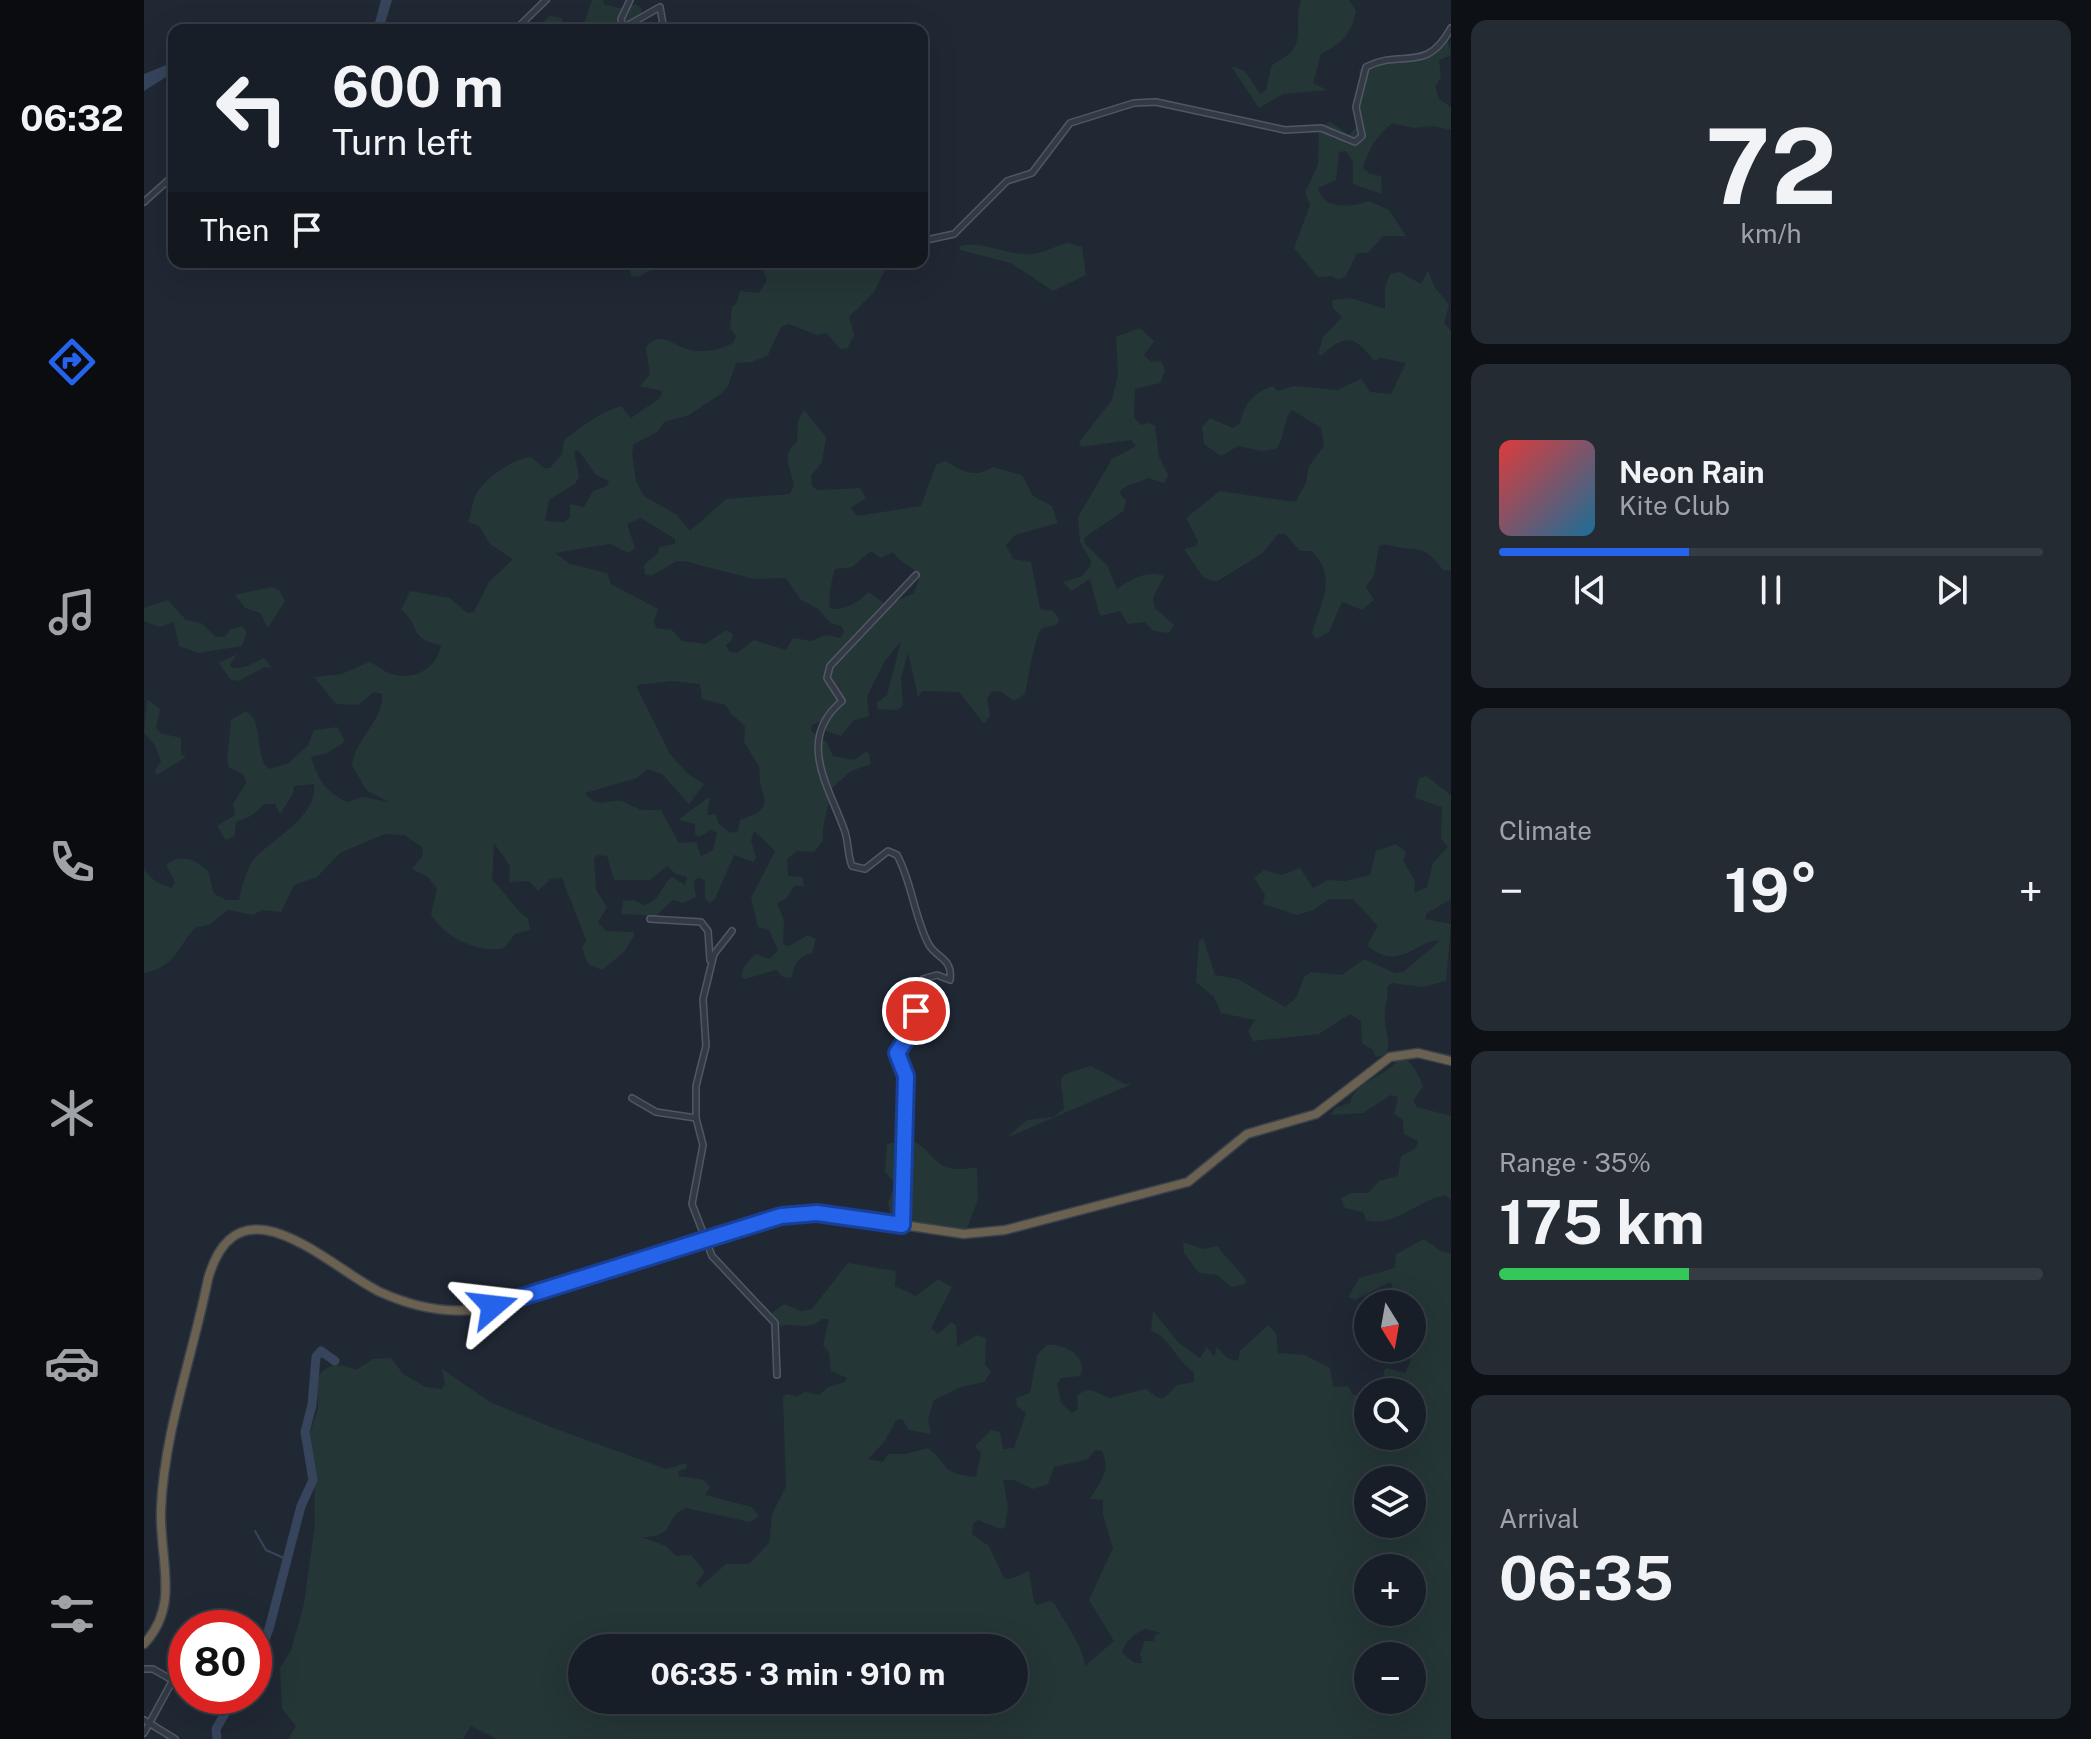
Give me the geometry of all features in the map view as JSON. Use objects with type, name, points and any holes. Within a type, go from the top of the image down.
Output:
[{"type":"highway","points":[[144,1644],[166,1607],[161,1507],[175,1425],[211,1270],[229,1242],[249,1232],[274,1231],[292,1236],[377,1290],[410,1304],[438,1310],[471,1311],[771,1219],[805,1213],[964,1234],[992,1233],[1162,1191],[1195,1178],[1254,1131],[1316,1114],[1390,1057],[1418,1053],[1451,1061]]},
{"type":"street","points":[[521,24],[546,0]]},
{"type":"street","points":[[622,24],[621,19],[630,0]]},
{"type":"street","points":[[630,24],[660,7],[663,24]]},
{"type":"street","points":[[928,240],[954,234],[1007,181],[1034,171],[1070,123],[1134,103],[1156,102],[1285,130],[1321,128],[1355,142],[1362,136],[1356,107],[1366,67],[1427,56],[1441,44],[1451,28]]},
{"type":"street","points":[[144,202],[168,180]]},
{"type":"street","points":[[902,1225],[906,1076],[897,1053],[910,1033],[914,1015],[924,998],[923,979],[937,975],[950,980],[951,975],[946,959],[930,946],[897,855],[888,851],[865,869],[852,866],[848,841],[825,782],[819,754],[822,722],[842,701],[828,682],[830,666],[916,575]]},
{"type":"street","points":[[650,919],[696,920],[704,924],[710,965]]},
{"type":"street","points":[[732,931],[717,948],[710,965],[702,1006],[706,1046],[696,1083],[696,1118],[703,1145],[692,1204],[717,1263],[774,1321],[777,1375]]},
{"type":"street","points":[[632,1098],[656,1112],[696,1118]]},
{"type":"street","points":[[144,1669],[153,1669],[168,1678]]},
{"type":"street","points":[[144,1733],[147,1721],[168,1687]]},
{"type":"street","points":[[147,1721],[175,1739]]},
{"type":"shaded area","points":[[592,0],[603,0],[604,4],[619,8],[636,4],[641,8],[643,21],[640,24],[584,24]]},
{"type":"shaded area","points":[[1302,0],[1349,0],[1356,11],[1344,37],[1321,54],[1313,83],[1327,90],[1283,94],[1259,108],[1231,66],[1245,71],[1260,94],[1266,90],[1271,67],[1296,45]]},
{"type":"shaded area","points":[[549,16],[561,18],[564,24],[542,24]]},
{"type":"shaded area","points":[[1447,37],[1451,55],[1439,60],[1441,77],[1435,86],[1439,99],[1451,107],[1451,130],[1433,126],[1413,128],[1393,123],[1387,127],[1374,143],[1363,168],[1370,174],[1381,176],[1382,194],[1353,184],[1353,162],[1346,151],[1339,152],[1336,180],[1318,188],[1326,201],[1332,204],[1347,206],[1369,201],[1389,210],[1406,236],[1383,236],[1368,253],[1357,253],[1346,276],[1338,280],[1332,276],[1318,277],[1294,248],[1310,205],[1305,193],[1318,164],[1319,127],[1330,122],[1349,135],[1357,126],[1354,108],[1361,80],[1359,70],[1367,65],[1420,58]]},
{"type":"shaded area","points":[[1069,243],[1082,247],[1086,275],[1053,291],[1011,263],[960,250],[960,246],[977,245],[1032,254]]},
{"type":"shaded area","points":[[629,268],[655,268],[638,277],[631,276]]},
{"type":"shaded area","points":[[762,268],[886,268],[874,292],[849,317],[854,335],[848,348],[840,349],[827,333],[817,335],[789,324],[781,327],[768,355],[752,362],[736,363],[728,386],[722,393],[689,415],[664,422],[657,432],[634,444],[632,453],[636,481],[644,496],[677,515],[690,531],[726,499],[790,494],[794,486],[788,458],[797,442],[798,421],[804,410],[826,437],[822,462],[811,476],[812,486],[818,490],[860,488],[866,498],[851,508],[857,516],[921,506],[936,465],[945,461],[974,473],[993,467],[1022,475],[1033,496],[1052,506],[1058,523],[1015,535],[1006,545],[1013,559],[1031,562],[1040,609],[1053,611],[1059,618],[1057,625],[1042,628],[1039,634],[1025,694],[1014,701],[1000,691],[991,692],[987,699],[990,715],[984,724],[959,692],[922,691],[918,697],[908,652],[901,679],[903,706],[897,710],[878,709],[877,703],[887,695],[901,641],[885,661],[867,696],[869,716],[853,721],[841,736],[826,731],[824,720],[812,725],[811,731],[827,743],[833,756],[854,760],[865,752],[869,753],[871,764],[851,771],[832,788],[823,841],[814,852],[797,851],[787,859],[788,876],[802,877],[804,886],[794,886],[786,899],[777,903],[784,920],[783,944],[789,946],[808,935],[816,939],[812,953],[799,960],[791,978],[783,977],[776,970],[745,979],[741,976],[755,954],[770,959],[778,950],[769,930],[758,927],[751,898],[775,851],[754,831],[751,840],[756,858],[753,862],[734,855],[715,899],[709,903],[705,898],[705,880],[698,878],[694,881],[696,897],[683,903],[673,900],[656,916],[621,914],[623,901],[633,900],[644,905],[650,903],[672,877],[685,885],[687,877],[676,874],[667,866],[650,880],[614,880],[607,856],[594,858],[596,890],[607,907],[598,922],[606,931],[633,932],[634,936],[624,952],[602,970],[588,964],[582,948],[586,940],[562,878],[550,879],[538,891],[529,881],[509,882],[510,866],[494,843],[492,880],[528,918],[530,930],[515,934],[504,948],[473,946],[444,930],[431,914],[437,889],[428,877],[412,869],[423,855],[422,847],[404,835],[385,834],[340,853],[317,877],[294,885],[281,912],[262,910],[253,915],[228,910],[209,925],[196,927],[164,966],[144,973],[144,870],[156,882],[172,888],[175,882],[166,865],[182,858],[193,861],[208,871],[214,894],[227,900],[239,900],[254,859],[302,817],[313,796],[314,784],[294,786],[293,794],[280,814],[275,804],[265,804],[251,816],[236,822],[234,836],[226,840],[217,826],[235,815],[233,804],[246,783],[244,775],[229,767],[227,760],[231,720],[246,711],[252,716],[261,756],[269,769],[289,763],[308,745],[314,730],[338,727],[345,742],[327,753],[311,757],[324,784],[348,802],[363,797],[389,802],[366,790],[352,765],[358,746],[379,712],[382,694],[374,692],[358,705],[336,704],[314,677],[342,674],[369,662],[401,676],[417,674],[430,666],[441,645],[423,639],[401,610],[410,591],[450,598],[467,613],[474,612],[489,582],[513,559],[490,544],[479,526],[468,522],[474,498],[482,485],[502,469],[524,458],[531,457],[544,468],[550,468],[562,454],[564,440],[591,420],[621,406],[631,418],[660,398],[662,391],[640,386],[650,374],[646,347],[657,339],[698,351],[733,343],[736,336],[730,328],[732,307],[740,291],[759,293],[767,280]],"holes":[[[578,450],[596,475],[609,481],[607,486],[593,491],[584,507],[570,504],[570,517],[564,522],[545,521],[549,500],[575,484],[579,477],[574,452]],[[641,518],[675,539],[675,544],[659,547],[658,553],[644,565],[645,574],[651,576],[677,561],[684,561],[754,579],[786,578],[800,599],[818,609],[830,623],[841,626],[844,631],[841,638],[826,635],[811,641],[793,638],[786,650],[754,640],[737,653],[730,652],[726,645],[733,634],[726,630],[705,644],[682,641],[672,630],[656,628],[654,621],[658,609],[611,584],[607,573],[570,564],[555,553],[610,544],[629,553],[635,548],[627,524]],[[871,551],[881,558],[893,552],[913,569],[920,576],[914,593],[887,605],[868,592],[850,605],[840,609],[830,608],[835,569],[852,567]],[[672,681],[700,684],[702,699],[726,705],[745,726],[744,742],[760,768],[764,804],[761,810],[740,820],[738,831],[730,833],[718,823],[716,814],[707,815],[710,797],[679,820],[695,824],[695,834],[699,837],[711,830],[717,833],[713,850],[701,856],[696,842],[679,843],[661,810],[641,810],[622,801],[598,802],[585,793],[637,778],[647,769],[662,774],[689,804],[704,784],[688,774],[670,754],[637,688],[637,685]]]},
{"type":"shaded area","points":[[1428,271],[1434,286],[1449,305],[1444,323],[1451,331],[1451,570],[1443,570],[1424,551],[1379,546],[1374,575],[1366,587],[1374,600],[1362,610],[1342,602],[1329,632],[1316,639],[1312,633],[1323,601],[1326,580],[1319,560],[1311,551],[1300,551],[1285,534],[1278,534],[1263,553],[1216,582],[1203,577],[1184,549],[1196,546],[1198,541],[1186,518],[1220,491],[1295,502],[1306,483],[1309,466],[1324,446],[1321,428],[1292,410],[1276,449],[1262,451],[1238,446],[1221,456],[1204,444],[1202,427],[1210,418],[1233,428],[1240,423],[1251,400],[1273,386],[1278,391],[1293,386],[1337,390],[1361,379],[1370,392],[1391,394],[1406,363],[1381,358],[1374,361],[1362,347],[1350,340],[1337,343],[1321,356],[1318,354],[1323,337],[1342,317],[1333,308],[1332,300],[1351,298],[1385,309],[1385,287],[1390,274],[1400,272],[1421,284]]},
{"type":"shaded area","points":[[1140,328],[1154,341],[1144,355],[1151,362],[1161,361],[1165,371],[1160,383],[1135,389],[1134,417],[1140,425],[1149,423],[1155,426],[1159,457],[1168,475],[1164,483],[1148,478],[1122,489],[1119,492],[1126,501],[1123,511],[1084,538],[1085,544],[1107,565],[1117,589],[1145,575],[1164,576],[1153,598],[1155,608],[1174,625],[1169,633],[1154,631],[1145,622],[1128,624],[1120,611],[1100,616],[1090,579],[1071,591],[1063,582],[1082,576],[1090,567],[1091,561],[1080,542],[1078,517],[1112,459],[1136,446],[1131,440],[1081,447],[1079,442],[1112,400],[1118,375],[1116,337]]},
{"type":"shaded area","points":[[271,587],[279,590],[285,601],[268,628],[260,613],[245,608],[235,595]]},
{"type":"shaded area","points":[[168,600],[186,620],[201,623],[216,637],[224,637],[231,629],[242,626],[247,632],[242,646],[199,653],[179,646],[174,622],[159,627],[144,621],[144,608]]},
{"type":"shaded area","points":[[237,654],[230,665],[232,668],[245,667],[264,658],[272,668],[265,667],[238,681],[230,679],[219,663]]},
{"type":"shaded area","points":[[147,699],[160,709],[156,728],[160,733],[181,738],[181,754],[186,757],[157,775],[155,771],[161,761],[155,745],[144,733]]},
{"type":"shaded area","points":[[1426,776],[1451,795],[1451,899],[1427,913],[1425,919],[1451,924],[1446,981],[1423,987],[1392,983],[1387,987],[1386,1054],[1376,1057],[1373,1050],[1362,1043],[1361,1021],[1350,1014],[1319,1034],[1253,1041],[1248,1031],[1255,1020],[1221,1013],[1214,997],[1196,982],[1199,941],[1203,938],[1215,975],[1238,979],[1285,1007],[1296,998],[1304,977],[1311,972],[1342,975],[1364,959],[1395,973],[1403,972],[1440,941],[1426,943],[1399,955],[1379,953],[1367,945],[1378,926],[1353,899],[1329,899],[1314,910],[1297,915],[1263,904],[1265,895],[1254,878],[1264,870],[1282,875],[1300,868],[1313,888],[1328,880],[1345,881],[1370,875],[1376,851],[1396,844],[1406,852],[1403,860],[1415,881],[1414,893],[1427,887],[1433,863],[1448,847],[1441,838],[1442,807],[1415,798],[1419,778]]},
{"type":"shaded area","points":[[1399,1058],[1411,1064],[1423,1086],[1413,1101],[1417,1107],[1451,1116],[1451,1200],[1445,1195],[1396,1217],[1366,1220],[1363,1212],[1345,1208],[1341,1198],[1351,1193],[1368,1193],[1379,1181],[1398,1176],[1401,1156],[1416,1148],[1418,1141],[1404,1134],[1403,1120],[1394,1114],[1398,1097],[1391,1095],[1363,1113],[1331,1115],[1335,1108],[1350,1103],[1358,1089]]},
{"type":"shaded area","points":[[1091,1066],[1125,1084],[1132,1084],[1006,1138],[1027,1120],[1053,1117],[1064,1109],[1062,1078]]},
{"type":"shaded area","points":[[909,1140],[925,1149],[942,1165],[962,1169],[977,1167],[978,1200],[965,1233],[893,1223],[888,1203],[895,1183],[885,1172],[887,1144]]},
{"type":"shaded area","points":[[1424,1239],[1442,1252],[1451,1253],[1451,1739],[497,1739],[471,1726],[463,1739],[288,1739],[296,1726],[282,1709],[280,1668],[291,1650],[304,1604],[315,1524],[314,1468],[308,1439],[318,1409],[317,1378],[325,1369],[339,1365],[356,1370],[373,1359],[391,1358],[403,1374],[426,1387],[442,1389],[445,1384],[442,1369],[490,1402],[551,1427],[666,1469],[686,1463],[687,1468],[679,1471],[678,1476],[704,1480],[710,1487],[705,1495],[752,1507],[759,1516],[750,1522],[686,1508],[674,1517],[661,1534],[642,1537],[666,1546],[676,1556],[691,1555],[705,1572],[696,1583],[699,1588],[726,1564],[749,1564],[769,1543],[772,1514],[786,1487],[783,1397],[787,1394],[797,1397],[805,1392],[819,1395],[847,1378],[831,1371],[829,1353],[823,1345],[829,1319],[806,1326],[780,1326],[772,1313],[784,1304],[801,1311],[812,1309],[848,1263],[896,1271],[895,1286],[916,1296],[938,1279],[952,1287],[931,1328],[938,1334],[951,1322],[956,1325],[957,1347],[977,1335],[986,1338],[985,1364],[991,1372],[984,1382],[961,1387],[934,1400],[928,1419],[931,1434],[909,1430],[902,1419],[896,1420],[885,1441],[868,1459],[883,1462],[888,1454],[905,1454],[928,1448],[951,1471],[976,1477],[981,1453],[975,1446],[991,1430],[1000,1432],[1003,1449],[1014,1448],[1026,1413],[1017,1406],[1016,1398],[1030,1393],[1037,1355],[1047,1345],[1067,1349],[1081,1363],[1080,1376],[1061,1378],[1057,1384],[1061,1403],[1072,1413],[1078,1409],[1077,1396],[1081,1392],[1094,1391],[1110,1398],[1146,1389],[1158,1398],[1164,1398],[1177,1385],[1194,1382],[1194,1372],[1163,1338],[1151,1331],[1153,1311],[1179,1343],[1200,1358],[1207,1347],[1214,1357],[1217,1347],[1227,1358],[1238,1361],[1240,1351],[1268,1325],[1276,1333],[1278,1353],[1305,1355],[1330,1368],[1333,1387],[1348,1386],[1354,1395],[1354,1450],[1426,1450],[1426,1378],[1386,1378],[1383,1373],[1386,1368],[1405,1373],[1410,1362],[1426,1362],[1426,1290],[1393,1290],[1390,1282],[1374,1290],[1354,1290],[1354,1300],[1348,1297],[1359,1278],[1395,1268],[1396,1254]],"holes":[[[1096,1450],[1102,1451],[1105,1458],[1103,1477],[1090,1499],[1103,1500],[1103,1515],[1113,1548],[1089,1600],[1114,1641],[1085,1666],[1077,1642],[1055,1604],[1050,1601],[1037,1605],[1034,1602],[1029,1571],[1010,1579],[1004,1578],[989,1546],[972,1534],[973,1524],[978,1520],[1001,1529],[1005,1527],[1008,1506],[1003,1480],[1014,1480],[1033,1489],[1048,1484],[1054,1467],[1086,1460]],[[1146,1629],[1161,1633],[1155,1635],[1154,1641],[1145,1641],[1140,1653],[1142,1663],[1135,1663],[1122,1653],[1123,1649],[1135,1635]]]},
{"type":"shaded area","points":[[1183,1242],[1203,1249],[1218,1246],[1246,1280],[1245,1284],[1231,1287],[1217,1275],[1199,1273],[1184,1253]]},
{"type":"water","points":[[381,0],[392,0],[385,24],[375,24]]},
{"type":"water","points":[[168,64],[168,76],[144,91],[144,74]]},
{"type":"waterway","points":[[272,1617],[301,1506],[313,1480],[305,1432],[312,1405],[316,1357],[321,1351],[335,1361]]},
{"type":"waterway","points":[[255,1531],[266,1550],[286,1559]]},
{"type":"waterway","points":[[217,1739],[216,1729],[225,1714]]},
{"type":"route","points":[[493,1306],[781,1216],[817,1213],[902,1225],[906,1076],[897,1053],[910,1033],[916,1011]]}]
